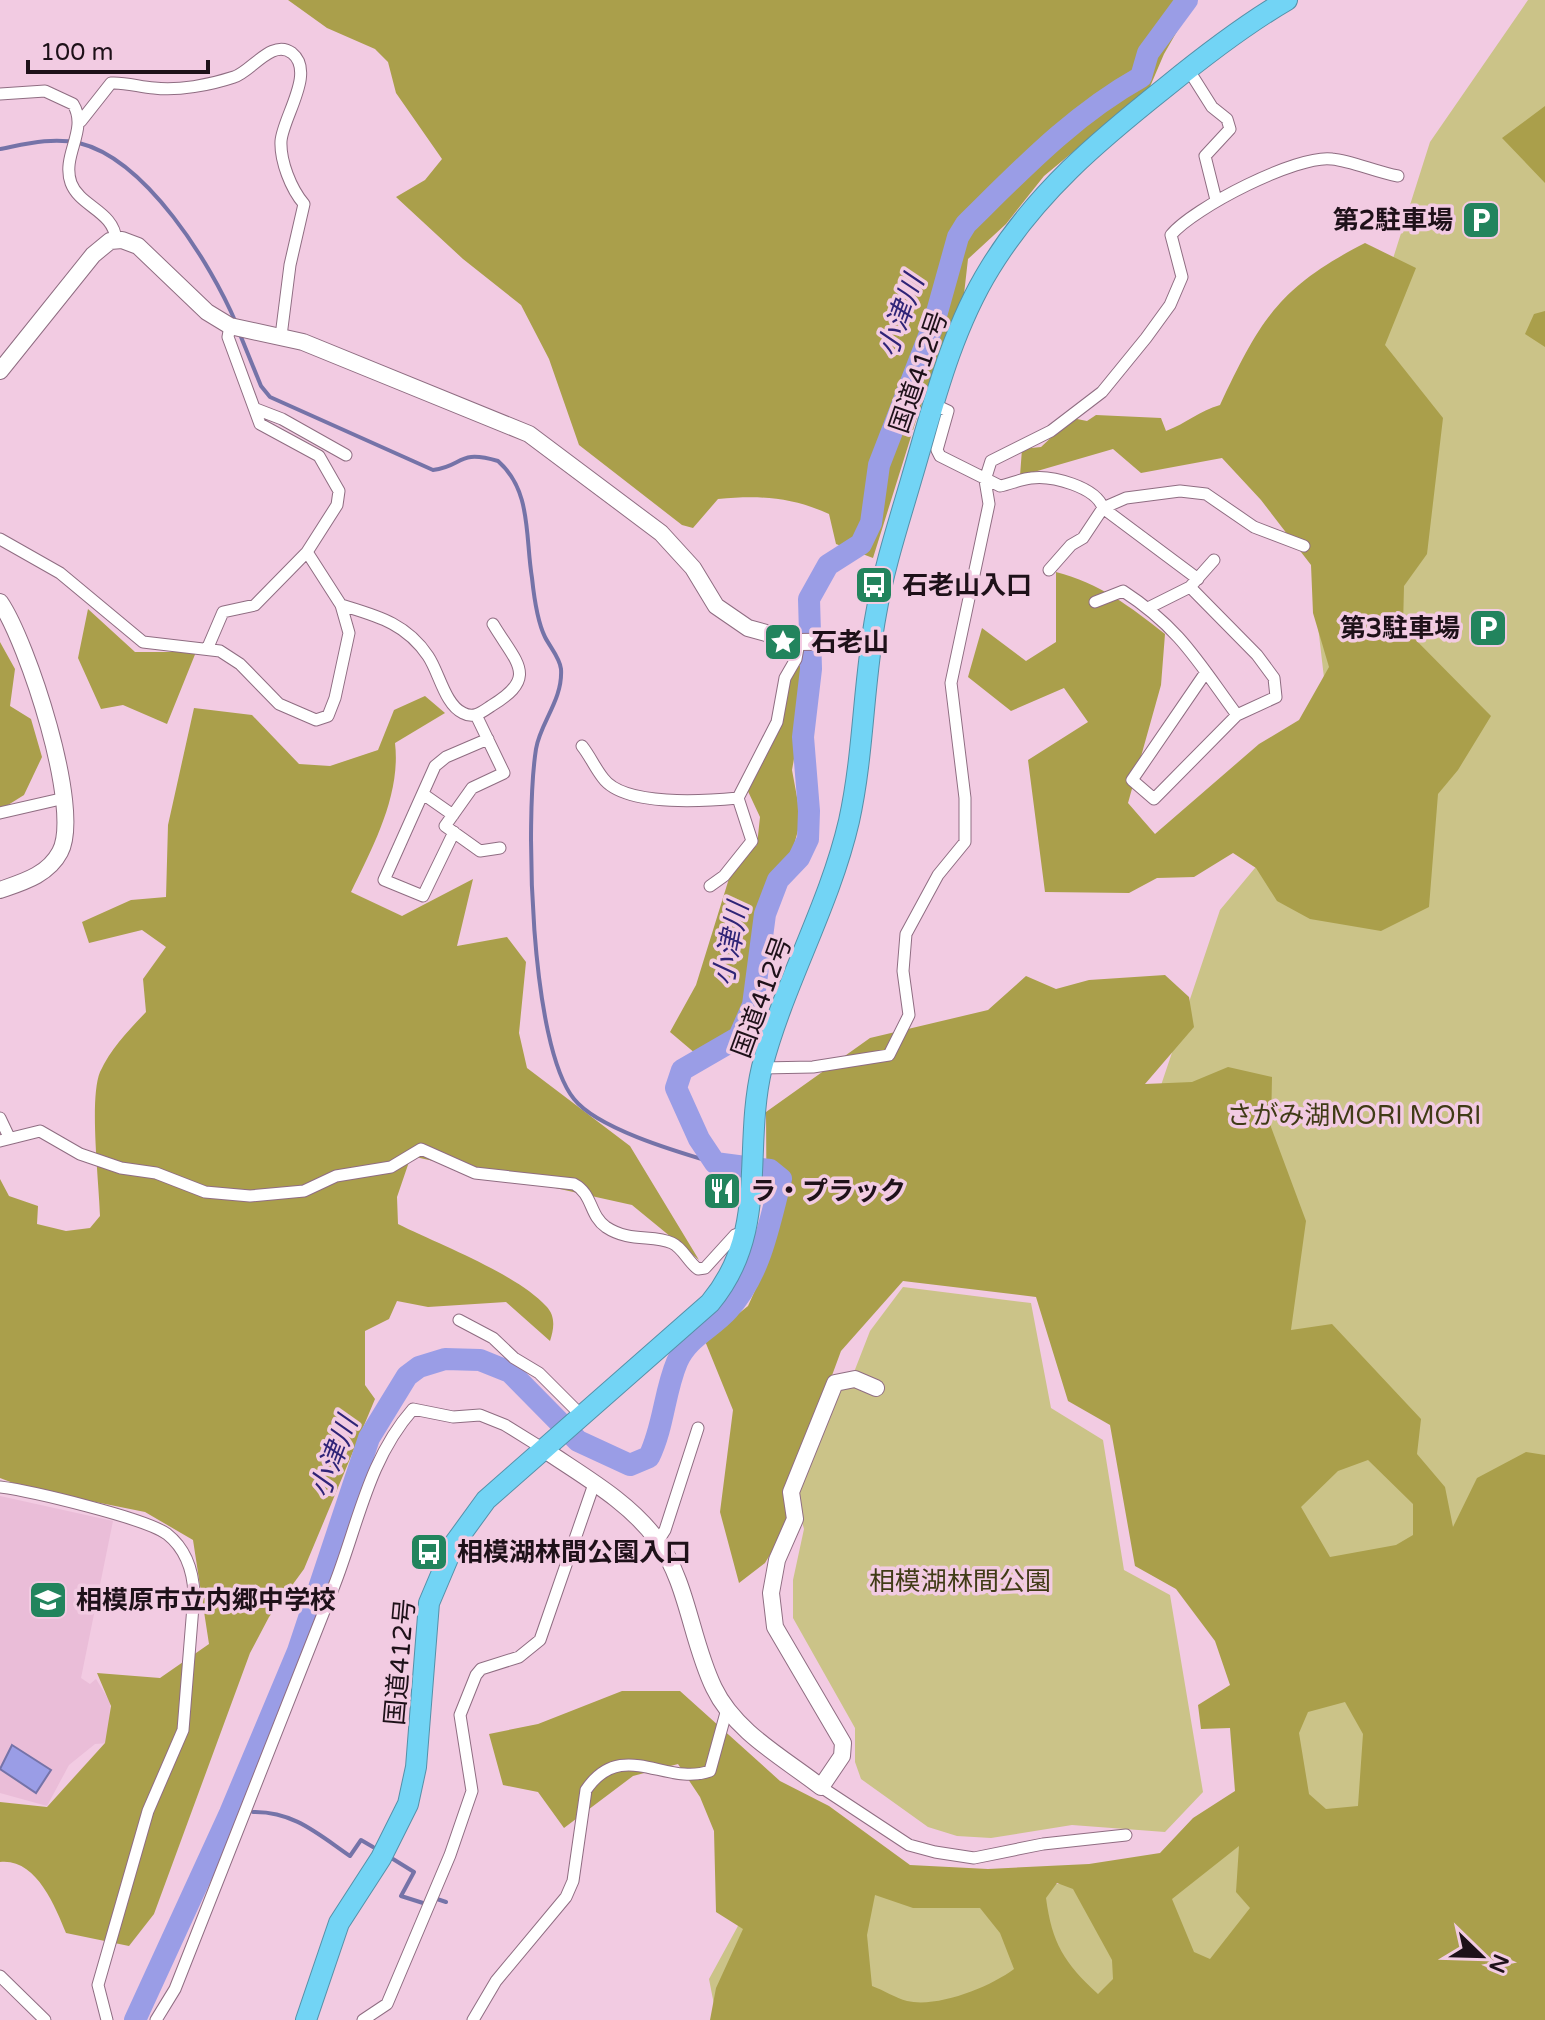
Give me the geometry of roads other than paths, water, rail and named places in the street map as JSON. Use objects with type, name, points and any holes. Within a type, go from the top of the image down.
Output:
[{"type":"highway","name":"国道412号","points":[[306,2020],[339,1923],[392,1840],[408,1804],[416,1767],[425,1623],[434,1584],[468,1522],[486,1500],[542,1448],[710,1303],[737,1263],[748,1230],[755,1113],[762,1068],[840,858],[863,743],[871,641],[887,563],[933,404],[973,297],[1027,215],[1079,158],[1188,69],[1287,0]]},
{"type":"street","points":[[116,240],[109,220],[78,194],[70,180],[69,161],[81,121],[111,83],[157,89],[195,85],[236,77],[275,50],[294,55],[301,73],[281,149],[292,187],[304,204],[290,265],[281,336]]},
{"type":"street","points":[[1188,69],[1212,107],[1227,119],[1230,129],[1205,156],[1216,200]]},
{"type":"street","points":[[0,94],[53,92],[73,104],[81,121]]},
{"type":"street","points":[[762,1068],[813,1067],[889,1055],[906,1027],[909,1015],[903,971],[906,934],[938,875],[965,842],[965,798],[951,683],[989,504],[985,480],[991,461],[1051,431],[1102,392],[1170,305],[1182,277],[1171,235],[1216,200],[1312,158],[1334,159],[1367,171],[1398,176]]},
{"type":"street","points":[[0,371],[93,255],[116,240],[133,244],[145,251],[207,312],[230,326],[281,336],[416,386],[529,434],[661,533],[693,568],[716,606],[730,618],[772,637],[801,642],[871,641]]},
{"type":"street","points":[[208,647],[223,612],[255,605],[266,590],[307,552],[337,505],[339,491],[322,460],[263,427],[228,337],[230,326]]},
{"type":"street","points":[[933,404],[948,411],[937,450],[940,456],[1000,486],[1033,477],[1089,491],[1100,499],[1103,508],[1194,583],[1274,678],[1276,697],[1237,715],[1154,799],[1132,780],[1199,677],[1206,672]]},
{"type":"street","points":[[256,409],[282,419],[346,455]]},
{"type":"street","points":[[1049,570],[1071,545],[1083,538],[1103,508],[1126,498],[1180,491],[1206,494],[1254,527],[1304,546]]},
{"type":"street","points":[[0,539],[60,573],[143,642],[160,646],[208,647],[236,660],[279,704],[307,717],[322,719],[332,711],[349,641],[341,605],[307,552]]},
{"type":"street","points":[[1148,608],[1194,583],[1214,560]]},
{"type":"street","points":[[1095,602],[1123,591],[1148,608],[1180,635],[1237,715]]},
{"type":"street","points":[[0,602],[17,633],[56,754],[65,798],[66,836],[55,861],[36,875],[0,890]]},
{"type":"street","points":[[341,605],[388,618],[405,630],[428,655],[455,708],[466,715],[476,715],[515,692],[522,680],[521,671],[493,624]]},
{"type":"street","points":[[710,886],[752,841],[738,798],[777,722],[785,678],[801,642]]},
{"type":"street","points":[[476,715],[504,773],[472,788],[445,826],[480,851],[500,848]]},
{"type":"street","points":[[454,832],[423,896],[384,880],[435,766],[446,757],[488,739]]},
{"type":"street","points":[[582,746],[604,780],[614,787],[686,803],[738,798]]},
{"type":"street","points":[[423,794],[453,815]]},
{"type":"street","points":[[0,813],[65,798]]},
{"type":"street","points":[[0,1118],[4,1139],[40,1131],[80,1154],[121,1168],[156,1173],[205,1192],[250,1196],[304,1191],[336,1176],[391,1167],[421,1149],[475,1173],[574,1184],[587,1193],[597,1218],[608,1228],[637,1239],[670,1242],[701,1270],[735,1235],[748,1230]]},
{"type":"street","points":[[459,1320],[493,1338],[514,1358],[539,1373],[578,1417]]},
{"type":"street","points":[[821,1787],[842,1756],[843,1743],[775,1627],[771,1593],[777,1560],[795,1519],[791,1492],[835,1383],[855,1379],[876,1388]]},
{"type":"street","points":[[156,2020],[175,1989],[337,1579],[368,1482],[401,1423],[413,1409],[453,1417],[480,1415],[505,1425],[629,1511],[658,1541],[672,1567],[714,1688],[727,1709],[751,1733],[821,1787],[909,1845],[974,1858],[1043,1844],[1126,1835]]},
{"type":"street","points":[[658,1541],[665,1530],[698,1428]]},
{"type":"street","points":[[373,2019],[387,2004],[450,1855],[472,1791],[460,1715],[476,1675],[481,1669],[519,1657],[540,1640],[594,1484]]},
{"type":"street","points":[[0,1487],[152,1525],[177,1544],[192,1572],[194,1594],[183,1730],[148,1811],[98,1985],[107,2020]]},
{"type":"street","points":[[473,2020],[496,1981],[566,1897],[573,1881],[586,1790],[594,1778],[616,1765],[640,1764],[695,1776],[710,1771],[727,1709]]},
{"type":"street","points":[[0,1976],[45,2020]]},
{"type":"water","points":[[12,1745],[51,1770],[36,1793],[0,1769]]},
{"type":"waterway","name":"小津川","points":[[135,2020],[230,1813],[298,1651],[369,1438],[407,1376],[419,1367],[445,1359],[480,1360],[510,1372],[578,1441],[630,1465],[649,1457],[682,1353],[728,1310],[749,1281],[768,1231],[781,1179],[770,1170],[715,1163],[699,1139],[676,1088],[682,1070],[739,1037],[753,1005],[765,914],[778,880],[799,858],[808,839],[803,737],[811,669],[809,599],[828,565],[861,544],[871,523],[879,465],[934,323],[958,237],[966,224],[1071,126],[1141,77],[1148,53],[1187,0]]},
{"type":"waterway","points":[[0,149],[39,142],[69,141],[104,153],[128,170],[152,191],[193,244],[236,323]]},
{"type":"waterway","points":[[239,332],[261,386],[270,397],[433,470],[475,457],[498,461],[517,486],[525,515],[538,616],[561,669],[555,701],[536,749],[531,826],[534,930],[540,983],[559,1071],[574,1099],[601,1120],[640,1138],[715,1163]]},
{"type":"waterway","points":[[253,1812],[281,1815],[293,1820],[350,1856],[361,1840],[373,1847]]},
{"type":"waterway","name":"小津川","points":[[230,1813],[235,1813]]},
{"type":"waterway","points":[[393,1859],[414,1872],[401,1896],[423,1903]]},
{"type":"waterway","points":[[437,1899],[446,1902]]},
{"type":"place","name":"第2駐車場","points":[[1481,220]]},
{"type":"place","name":"石老山入口","points":[[874,585]]},
{"type":"place","name":"第3駐車場","points":[[1488,628]]},
{"type":"place","name":"石老山","points":[[783,642]]},
{"type":"place","name":"ラ・プラック","points":[[722,1191]]},
{"type":"place","name":"相模湖林間公園入口","points":[[429,1552]]},
{"type":"place","name":"相模原市立内郷中学校","points":[[48,1600]]},
{"type":"park label","name":"さがみ湖MORI MORI","points":[[1354,1115]]},
{"type":"park label","name":"相模湖林間公園","points":[[960,1581]]}]
